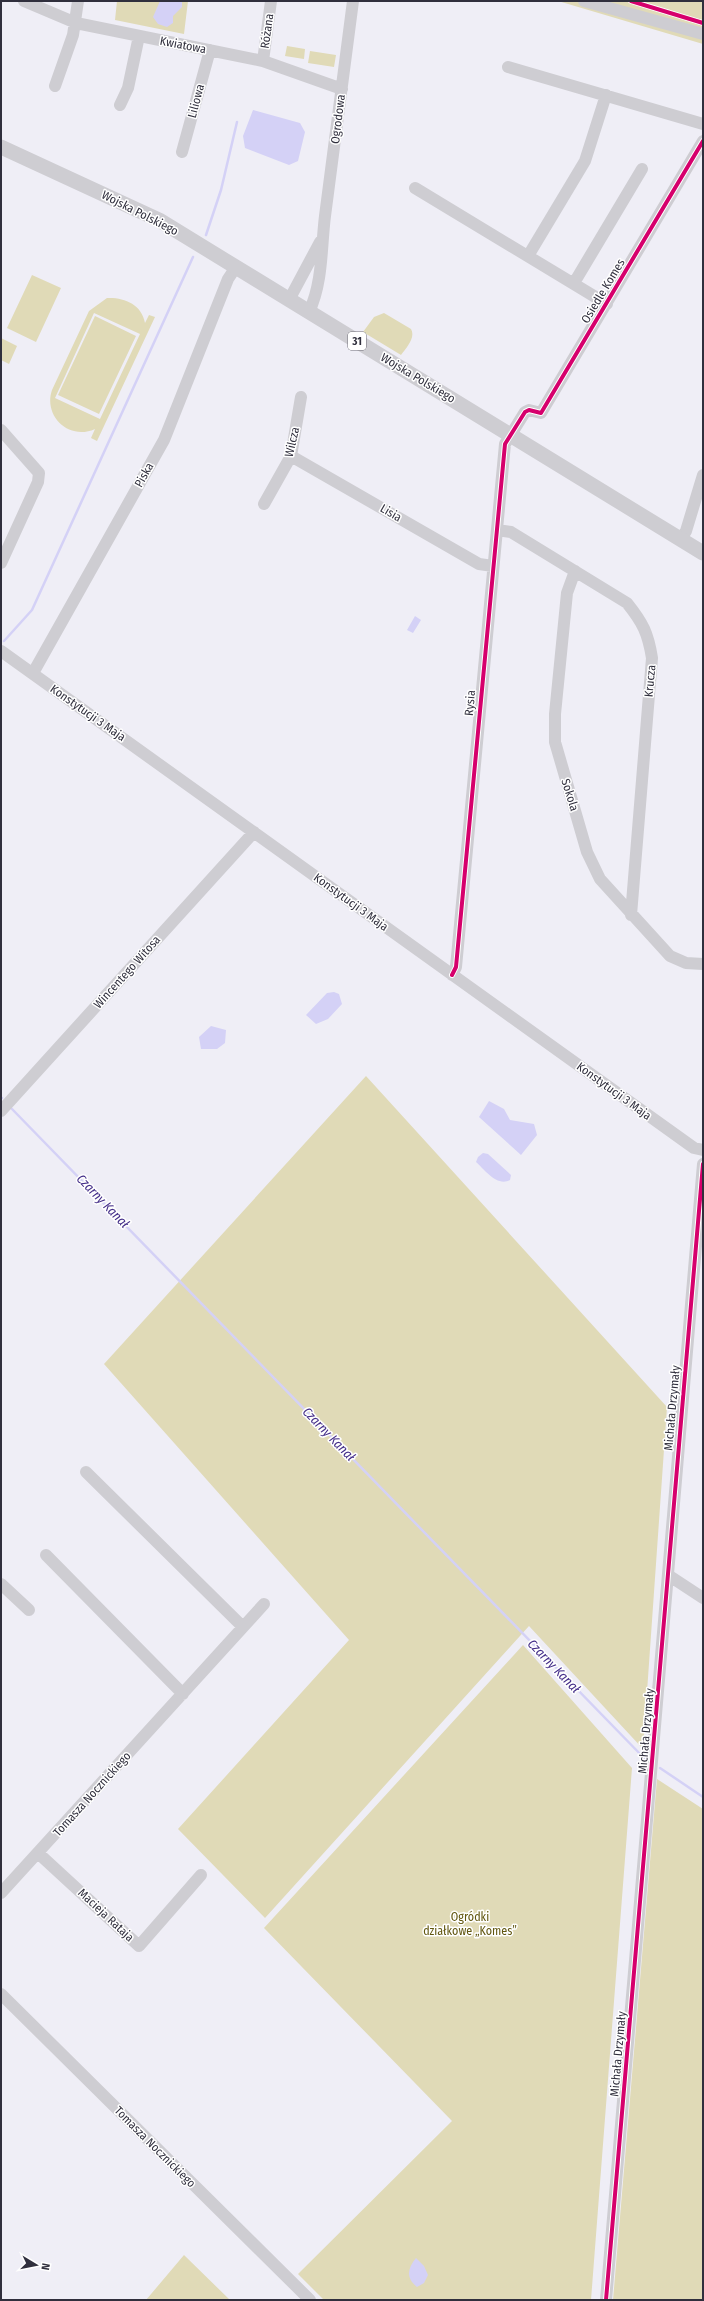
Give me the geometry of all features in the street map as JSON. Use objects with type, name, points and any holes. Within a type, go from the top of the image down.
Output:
[{"type":"main road","name":"Wojska Polskiego","points":[[1,147],[159,220],[703,553]]},
{"type":"street","name":"Kwiatowa","points":[[24,1],[76,23],[263,60],[342,89]]},
{"type":"street","points":[[55,86],[76,23],[78,1]]},
{"type":"street","name":"Różana","points":[[263,60],[271,1]]},
{"type":"street","name":"Ogrodowa","points":[[309,312],[316,297],[354,1]]},
{"type":"street","points":[[584,1],[703,34]]},
{"type":"street","points":[[120,105],[128,88],[138,36]]},
{"type":"street","name":"Liliowa","points":[[182,152],[210,50]]},
{"type":"street","points":[[508,67],[703,124]]},
{"type":"street","points":[[528,256],[585,161],[606,95]]},
{"type":"street","name":"Osiedle Komes","points":[[510,434],[525,412],[529,410],[541,413],[703,141]]},
{"type":"street","points":[[574,283],[642,169]]},
{"type":"street","name":"Osiedle Komes","points":[[415,188],[607,304]]},
{"type":"street","name":"Ogrodowa","points":[[289,300],[323,237]]},
{"type":"street","name":"Piska","points":[[32,673],[164,440],[228,279],[236,267]]},
{"type":"street","name":"Wilcza","points":[[264,504],[291,456],[301,397]]},
{"type":"street","points":[[1,430],[39,473],[38,482],[1,563]]},
{"type":"street","name":"Rysia","points":[[452,975],[456,967],[503,455],[505,444],[510,434]]},
{"type":"street","name":"Lisia","points":[[291,456],[480,564],[493,566]]},
{"type":"street","points":[[681,539],[686,530],[703,475]]},
{"type":"street","name":"Krucza","points":[[497,530],[511,532],[627,603],[640,619],[648,634],[652,658],[631,915]]},
{"type":"street","name":"Sokola","points":[[575,571],[567,593],[554,742],[587,852],[600,879],[631,915],[670,956],[686,963],[703,964]]},
{"type":"street","name":"Konstytucji 3 Maja","points":[[1,651],[681,1139],[694,1148],[703,1150]]},
{"type":"street","name":"Wincentego Witosa","points":[[1,1112],[254,832]]},
{"type":"street","name":"Michała Drzymały","points":[[606,2300],[668,1575],[701,1215],[703,1164]]},
{"type":"street","points":[[86,1472],[243,1628]]},
{"type":"street","points":[[46,1555],[183,1694]]},
{"type":"street","points":[[668,1575],[703,1598]]},
{"type":"street","points":[[1,1584],[29,1610]]},
{"type":"street","name":"Tomasza Nocznickiego","points":[[1,1893],[264,1604]]},
{"type":"street","name":"Macieja Rataja","points":[[38,1853],[139,1946],[201,1875]]},
{"type":"street","name":"Tomasza Nocznickiego","points":[[1,1994],[310,2300]]},
{"type":"green space","points":[[117,1],[188,1],[184,34],[115,20]]},
{"type":"green space","points":[[558,1],[703,1],[703,44]]},
{"type":"green space","points":[[287,46],[305,49],[304,59],[285,56]]},
{"type":"green space","points":[[310,51],[336,55],[334,67],[308,63]]},
{"type":"green space","points":[[32,275],[61,288],[36,342],[7,328]]},
{"type":"green space","points":[[107,298],[113,298],[125,300],[136,306],[143,316],[145,323],[149,315],[155,317],[97,441],[91,438],[95,429],[85,432],[76,432],[60,424],[51,409],[50,400],[52,390],[89,311]],"holes":[[[94,313],[140,334],[100,419],[55,398]]]},
{"type":"green space","points":[[384,313],[411,329],[411,339],[401,355],[363,332],[374,317]]},
{"type":"green space","points":[[95,316],[136,336],[99,414],[58,395]]},
{"type":"green space","points":[[1,338],[17,346],[9,364],[1,360]]},
{"type":"green space","points":[[366,1076],[667,1407],[643,1749],[529,1626],[265,1918],[178,1829],[349,1640],[104,1364]]},
{"type":"green space","name":"Ogródki działkowe „Komes”","points":[[523,1645],[632,1768],[591,2300],[324,2300],[298,2274],[452,2121],[264,1928]]},
{"type":"green space","points":[[657,1779],[703,1809],[703,2300],[613,2300]]},
{"type":"green space","points":[[184,2255],[230,2300],[146,2300]]},
{"type":"water","points":[[160,1],[182,1],[182,7],[173,16],[173,23],[167,27],[158,24],[153,17]]},
{"type":"water","points":[[253,110],[300,123],[305,132],[298,161],[289,165],[245,148],[243,136]]},
{"type":"water","points":[[415,616],[421,620],[413,633],[407,630]]},
{"type":"water","points":[[334,992],[339,994],[342,1004],[328,1019],[316,1024],[306,1015],[327,993]]},
{"type":"water","points":[[211,1026],[226,1030],[225,1043],[217,1049],[201,1049],[199,1037]]},
{"type":"water","points":[[489,1101],[504,1109],[510,1120],[534,1124],[537,1135],[521,1155],[479,1117]]},
{"type":"water","points":[[483,1153],[488,1154],[511,1175],[510,1180],[505,1182],[492,1177],[476,1162],[478,1157]]},
{"type":"water","points":[[416,2258],[424,2266],[428,2275],[424,2283],[417,2287],[413,2284],[409,2277],[409,2270]]},
{"type":"waterway","points":[[206,235],[221,190],[237,122]]},
{"type":"waterway","points":[[4,641],[32,610],[193,257]]},
{"type":"waterway","name":"Czarny Kanał","points":[[12,1109],[645,1759]]},
{"type":"waterway","name":"Czarny Kanał","points":[[660,1768],[703,1797]]},
{"type":"cycle path","points":[[631,1],[703,23]]},
{"type":"cycle path","points":[[452,975],[456,967],[505,444],[525,412],[529,410],[541,413],[703,141]]},
{"type":"cycle path","points":[[606,2300],[703,1164]]}]
